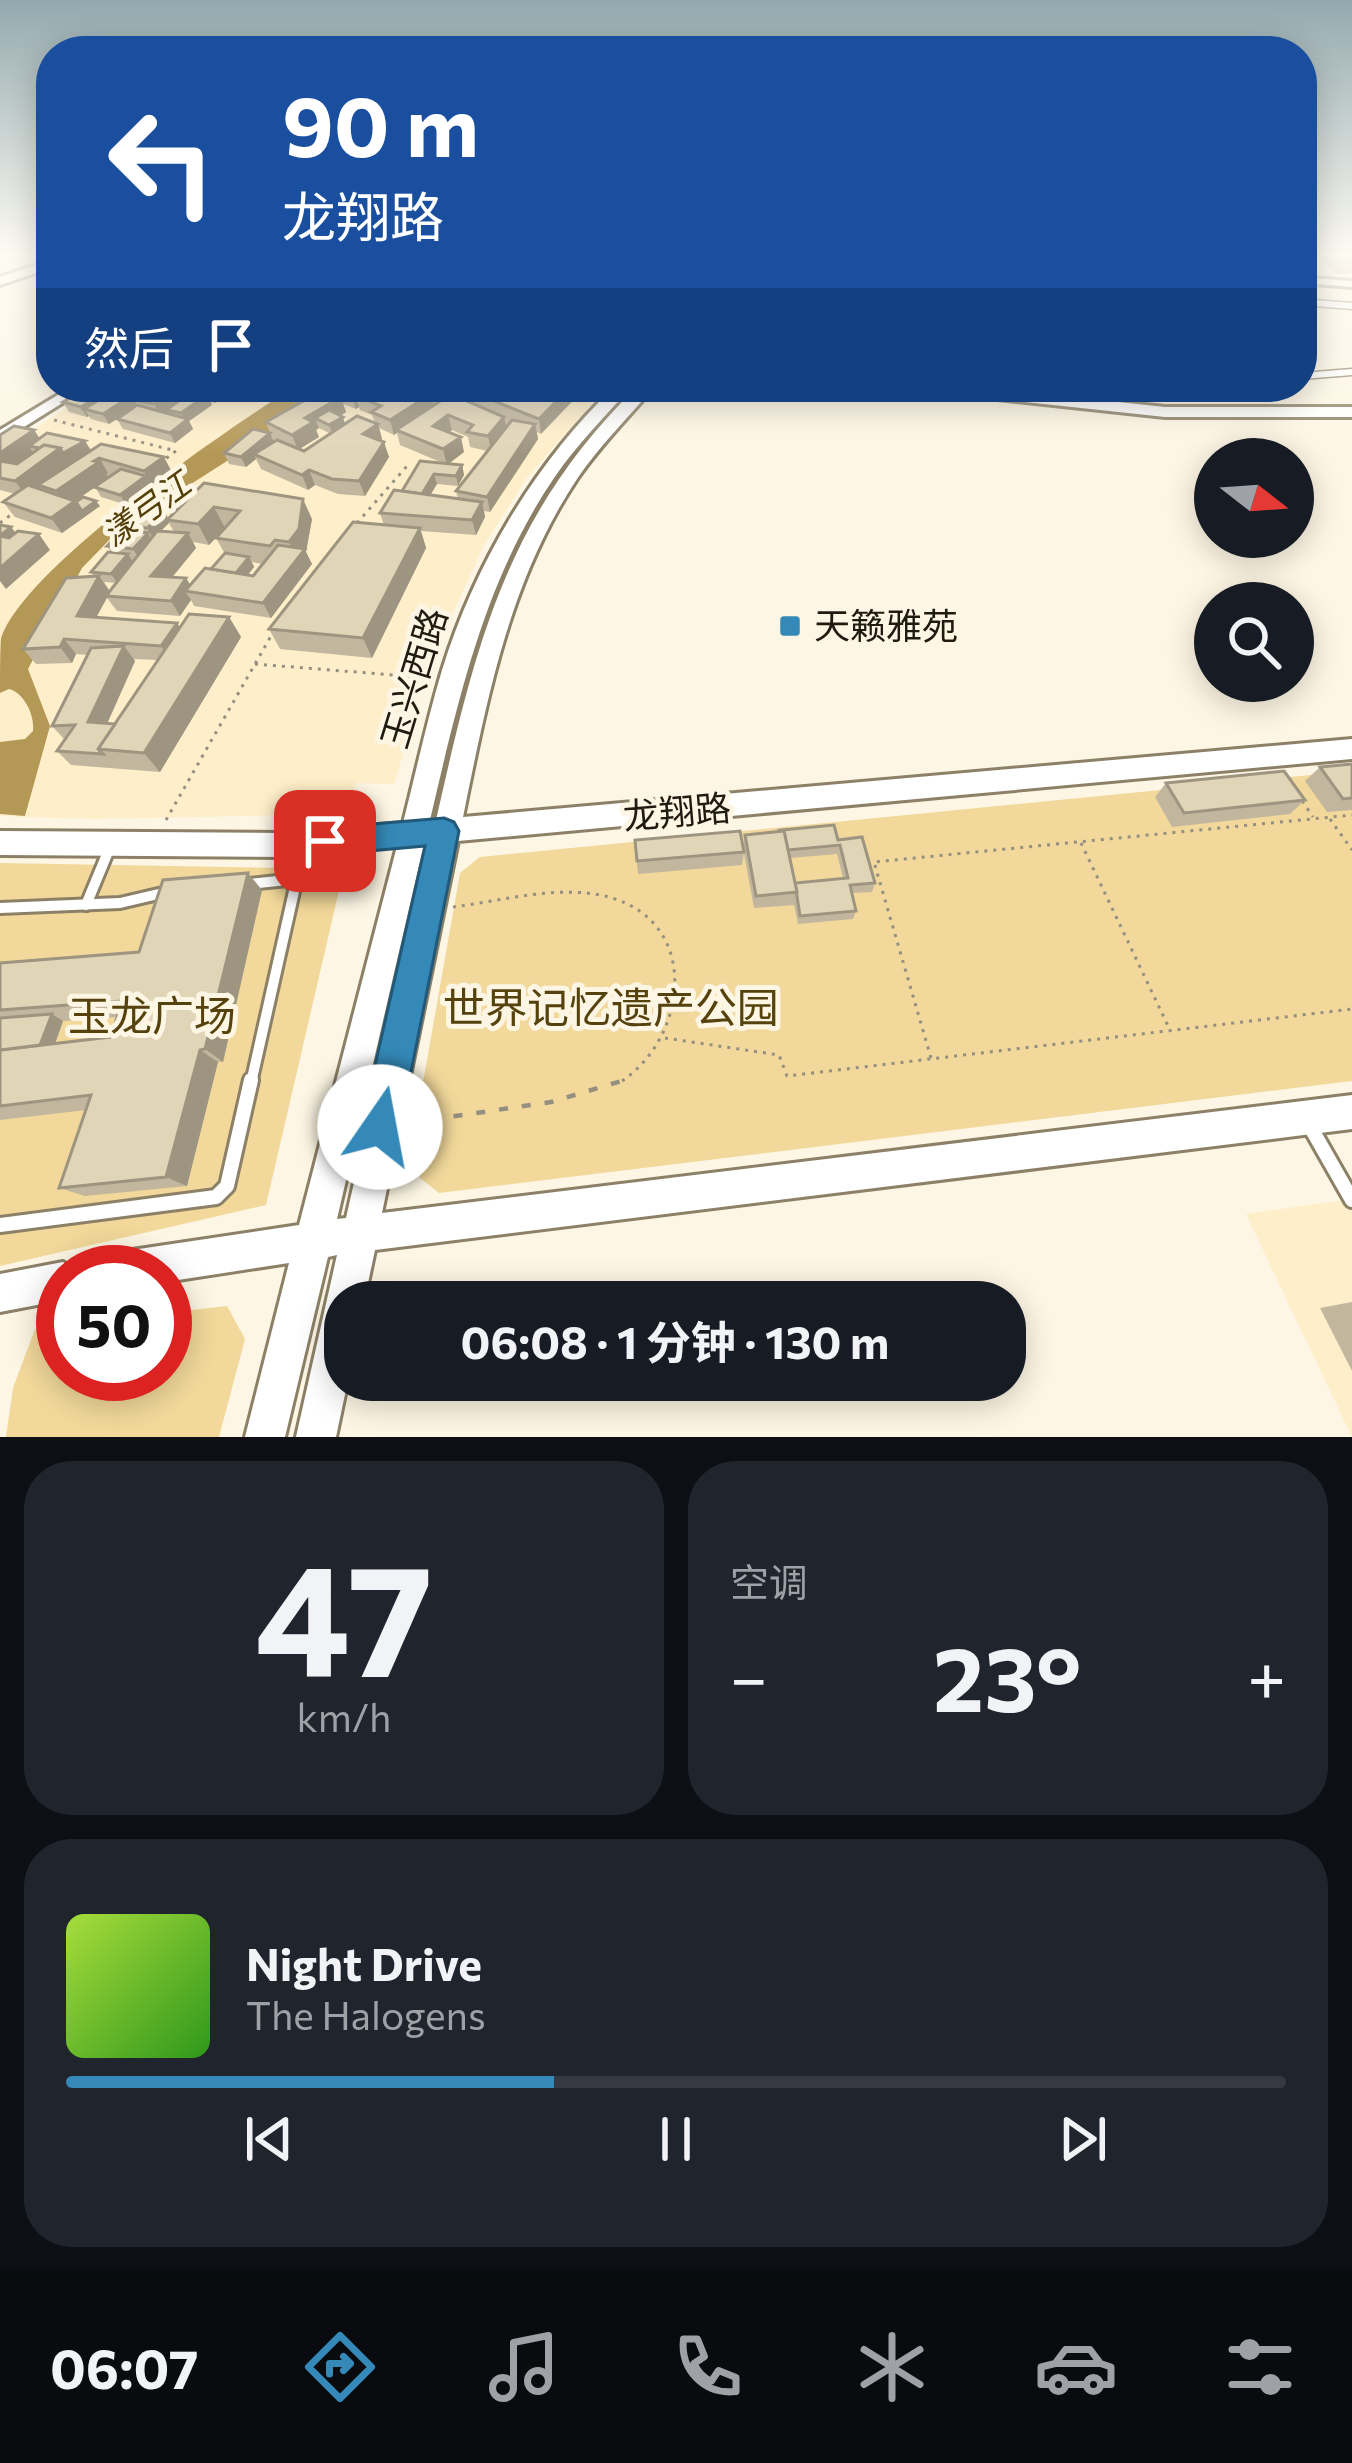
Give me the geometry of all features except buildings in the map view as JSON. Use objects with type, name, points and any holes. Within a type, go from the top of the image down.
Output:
[{"type":"main road","name":"玉兴西路","points":[[266,1437],[451,679],[484,588],[530,497],[563,451],[609,402]]},
{"type":"main road","name":"玉兴西路","points":[[316,1437],[482,669],[522,558],[566,477],[631,402]]},
{"type":"main road","points":[[1072,402],[1165,412],[1352,408]]},
{"type":"main road","points":[[1170,402],[1228,408],[1352,408]]},
{"type":"main road","name":"龙翔路","points":[[6,844],[282,845],[1352,749]]},
{"type":"main road","points":[[192,1259],[312,1240],[1352,1112]]},
{"type":"main road","points":[[0,1293],[36,1286]]},
{"type":"street","points":[[0,437],[56,402]]},
{"type":"lane","points":[[1317,375],[1352,372]]},
{"type":"lane","points":[[86,905],[110,847]]},
{"type":"lane","points":[[0,1225],[216,1196],[227,1186],[295,886],[287,880],[243,885]]},
{"type":"lane","points":[[0,908],[86,905],[176,891]]},
{"type":"lane","points":[[1305,1118],[1352,1200]]},
{"type":"path","points":[[34,415],[176,451],[160,463]]},
{"type":"path","points":[[105,433],[117,425]]},
{"type":"path","points":[[352,530],[407,466]]},
{"type":"path","points":[[0,523],[14,512]]},
{"type":"path","points":[[152,848],[278,625]]},
{"type":"path","points":[[254,664],[451,679]]},
{"type":"path","points":[[1270,756],[1315,819]]},
{"type":"path","points":[[931,1060],[874,862],[1352,815]]},
{"type":"path","points":[[1329,818],[1352,850]]},
{"type":"path","points":[[1080,842],[1170,1031]]},
{"type":"path","points":[[380,1127],[598,1092],[641,1069],[665,1038],[678,1001],[676,965],[664,935],[630,905],[586,894],[427,909]]},
{"type":"path","points":[[665,1038],[779,1055],[787,1076],[1352,1010]]},
{"type":"shaded area","points":[[76,402],[593,402],[526,479],[483,547],[430,663],[394,784],[356,783],[348,814],[0,816],[0,450]]},
{"type":"shaded area","points":[[1352,1199],[1352,1437],[1246,1214]]},
{"type":"green space","name":"世界记忆遗产公园","points":[[1352,771],[1352,1081],[439,1193],[408,1168],[460,873],[480,857]]},
{"type":"green space","name":"玉龙广场","points":[[0,863],[344,869],[266,1205],[92,1245],[36,1245],[36,1258],[0,1266]]},
{"type":"green space","points":[[227,1306],[245,1339],[219,1437],[6,1437],[13,1388],[35,1329],[36,1401],[192,1401],[192,1310]]},
{"type":"water","name":"漾弓江","points":[[271,402],[320,402],[119,530],[82,568],[28,669],[50,726],[25,816],[0,814],[0,742],[25,739],[33,731],[24,700],[9,689],[0,693],[1,638],[18,609],[86,539]]},
{"type":"place","name":"天籁雅苑","points":[[790,626]]},
{"type":"route","points":[[325,841],[444,831],[380,1127]]}]
